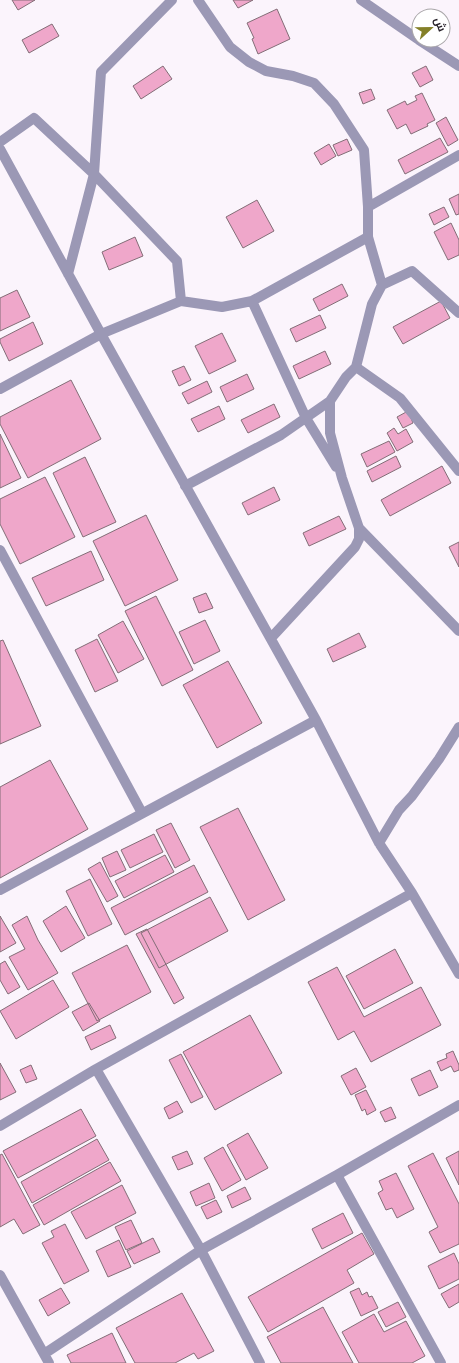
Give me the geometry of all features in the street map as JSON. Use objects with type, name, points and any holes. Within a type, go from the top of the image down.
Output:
[{"type":"street","points":[[68,274],[94,174],[102,72],[172,0]]},
{"type":"street","points":[[198,0],[230,47],[249,62],[266,71],[292,76],[314,83],[334,104],[364,150],[368,207],[368,238],[382,285]]},
{"type":"street","points":[[361,0],[411,34]]},
{"type":"street","points":[[431,48],[459,66]]},
{"type":"street","points":[[0,142],[34,118],[94,174],[177,261],[181,301]]},
{"type":"street","points":[[0,149],[185,486],[316,720],[379,843],[412,893],[459,974]]},
{"type":"street","points":[[368,207],[459,155]]},
{"type":"street","points":[[0,389],[101,334],[181,301],[222,307],[252,301],[368,238]]},
{"type":"street","points":[[185,486],[281,435],[330,401],[346,377],[356,367],[372,304],[382,285],[412,271],[459,313]]},
{"type":"street","points":[[252,301],[306,418],[342,478]]},
{"type":"street","points":[[356,367],[400,398],[459,471]]},
{"type":"street","points":[[271,638],[355,547],[359,539],[359,528],[342,478],[330,433],[330,401]]},
{"type":"street","points":[[359,528],[459,631]]},
{"type":"street","points":[[0,550],[142,813]]},
{"type":"street","points":[[0,890],[316,720]]},
{"type":"street","points":[[379,843],[399,810],[412,796],[434,766],[459,727]]},
{"type":"street","points":[[0,1126],[96,1069],[412,893]]},
{"type":"street","points":[[96,1069],[201,1250],[260,1363]]},
{"type":"street","points":[[0,1275],[47,1359],[201,1250],[337,1175],[459,1105]]},
{"type":"street","points":[[337,1175],[441,1363]]},
{"type":"building","points":[[12,0],[35,0],[18,10]]},
{"type":"building","points":[[233,0],[253,0],[238,8]]},
{"type":"building","points":[[277,9],[290,39],[258,54],[252,39],[254,38],[247,23]]},
{"type":"building","points":[[52,24],[59,36],[29,53],[22,40]]},
{"type":"building","points":[[163,66],[172,79],[141,99],[133,86]]},
{"type":"building","points":[[426,66],[433,80],[420,87],[412,73]]},
{"type":"building","points":[[371,89],[375,99],[363,104],[359,93]]},
{"type":"building","points":[[422,93],[435,120],[427,124],[428,126],[411,134],[406,124],[397,129],[387,110],[405,101],[407,105],[417,100],[415,96]]},
{"type":"building","points":[[446,117],[458,140],[448,146],[436,123]]},
{"type":"building","points":[[440,138],[448,152],[405,174],[398,160]]},
{"type":"building","points":[[347,139],[352,150],[338,156],[333,145]]},
{"type":"building","points":[[329,144],[336,156],[321,165],[314,153]]},
{"type":"building","points":[[459,194],[459,214],[456,215],[449,199]]},
{"type":"building","points":[[257,200],[274,231],[243,248],[226,217]]},
{"type":"building","points":[[444,207],[449,217],[434,225],[429,214]]},
{"type":"building","points":[[451,223],[459,240],[459,255],[448,260],[434,232]]},
{"type":"building","points":[[135,237],[143,256],[109,270],[102,252]]},
{"type":"building","points":[[342,284],[348,296],[319,311],[313,299]]},
{"type":"building","points":[[17,290],[30,317],[0,331],[0,298]]},
{"type":"building","points":[[441,301],[450,318],[403,344],[393,327]]},
{"type":"building","points":[[320,315],[326,328],[296,342],[290,329]]},
{"type":"building","points":[[33,322],[43,344],[9,361],[0,339]]},
{"type":"building","points":[[222,333],[236,361],[209,374],[195,346]]},
{"type":"building","points":[[325,351],[331,364],[299,379],[293,366]]},
{"type":"building","points":[[184,366],[191,380],[179,386],[172,371]]},
{"type":"building","points":[[247,374],[254,389],[227,402],[220,387]]},
{"type":"building","points":[[71,380],[101,439],[28,478],[0,424],[0,417]]},
{"type":"building","points":[[207,381],[212,392],[188,404],[182,393]]},
{"type":"building","points":[[274,404],[280,417],[248,433],[241,420]]},
{"type":"building","points":[[219,406],[225,419],[198,432],[191,419]]},
{"type":"building","points":[[408,411],[413,423],[403,428],[397,417]]},
{"type":"building","points":[[394,428],[398,434],[406,429],[413,442],[397,451],[387,433]]},
{"type":"building","points":[[0,434],[21,478],[0,488]]},
{"type":"building","points":[[389,441],[395,452],[367,467],[361,454]]},
{"type":"building","points":[[396,456],[401,467],[372,482],[367,471]]},
{"type":"building","points":[[85,457],[116,522],[83,537],[53,473]]},
{"type":"building","points":[[442,466],[451,483],[390,516],[381,500]]},
{"type":"building","points":[[45,477],[75,537],[20,564],[0,524],[0,499]]},
{"type":"building","points":[[274,487],[280,500],[248,515],[242,503]]},
{"type":"building","points":[[146,515],[178,580],[125,606],[93,541]]},
{"type":"building","points":[[339,516],[346,529],[309,546],[303,533]]},
{"type":"building","points":[[459,542],[459,567],[449,547]]},
{"type":"building","points":[[91,551],[104,580],[46,606],[32,578]]},
{"type":"building","points":[[206,593],[213,608],[199,613],[193,598]]},
{"type":"building","points":[[156,596],[193,670],[162,686],[125,611]]},
{"type":"building","points":[[205,620],[220,651],[194,664],[179,632]]},
{"type":"building","points":[[123,621],[144,659],[118,673],[98,635]]},
{"type":"building","points":[[359,633],[366,647],[333,662],[327,649]]},
{"type":"building","points":[[97,639],[118,681],[95,692],[75,650]]},
{"type":"building","points":[[3,640],[41,726],[0,744],[0,641]]},
{"type":"building","points":[[228,661],[262,723],[217,748],[183,685]]},
{"type":"building","points":[[50,760],[88,829],[0,878],[0,787]]},
{"type":"building","points":[[238,808],[285,900],[248,920],[200,827]]},
{"type":"building","points":[[171,823],[190,860],[175,868],[156,830]]},
{"type":"building","points":[[154,834],[163,852],[130,868],[121,850]]},
{"type":"building","points":[[117,851],[126,870],[110,877],[102,858]]},
{"type":"building","points":[[165,855],[174,872],[124,898],[115,881]]},
{"type":"building","points":[[100,862],[118,896],[107,902],[88,869]]},
{"type":"building","points":[[194,865],[208,892],[125,935],[111,908]]},
{"type":"building","points":[[90,879],[112,924],[88,936],[66,891]]},
{"type":"building","points":[[210,897],[228,931],[159,968],[141,933]]},
{"type":"building","points":[[66,906],[85,938],[61,952],[43,921]]},
{"type":"building","points":[[0,916],[16,943],[0,952]]},
{"type":"building","points":[[27,916],[38,940],[58,973],[28,990],[9,957],[25,949],[12,925]]},
{"type":"building","points":[[147,929],[184,998],[174,1004],[136,934]]},
{"type":"building","points":[[127,945],[151,992],[97,1021],[72,973]]},
{"type":"building","points":[[395,949],[413,983],[364,1009],[346,976]]},
{"type":"building","points":[[5,961],[20,987],[8,994],[0,980],[0,964]]},
{"type":"building","points":[[337,967],[364,1017],[421,987],[441,1025],[371,1062],[354,1031],[338,1040],[308,982]]},
{"type":"building","points":[[53,980],[69,1007],[16,1039],[0,1011]]},
{"type":"building","points":[[89,1003],[100,1021],[83,1031],[72,1012]]},
{"type":"building","points":[[250,1015],[282,1073],[215,1110],[183,1052]]},
{"type":"building","points":[[110,1025],[116,1038],[91,1050],[85,1037]]},
{"type":"building","points":[[453,1051],[459,1065],[459,1070],[454,1072],[451,1066],[441,1071],[437,1062],[447,1058],[446,1054]]},
{"type":"building","points":[[181,1054],[203,1097],[191,1103],[169,1060]]},
{"type":"building","points":[[0,1063],[16,1092],[0,1100]]},
{"type":"building","points":[[31,1065],[37,1079],[26,1083],[20,1070]]},
{"type":"building","points":[[356,1068],[366,1087],[351,1095],[341,1076]]},
{"type":"building","points":[[430,1070],[438,1087],[419,1096],[411,1079]]},
{"type":"building","points":[[366,1090],[376,1110],[367,1115],[365,1109],[362,1111],[355,1095]]},
{"type":"building","points":[[177,1101],[183,1112],[169,1119],[164,1108]]},
{"type":"building","points":[[391,1107],[396,1118],[385,1122],[380,1112]]},
{"type":"building","points":[[81,1109],[96,1136],[18,1178],[3,1151]]},
{"type":"building","points":[[248,1133],[268,1168],[246,1180],[227,1145]]},
{"type":"building","points":[[97,1139],[109,1160],[32,1203],[21,1182]]},
{"type":"building","points":[[223,1147],[241,1180],[222,1191],[204,1158]]},
{"type":"building","points":[[187,1151],[193,1164],[178,1170],[172,1157]]},
{"type":"building","points":[[459,1151],[459,1185],[446,1158]]},
{"type":"building","points":[[433,1153],[459,1204],[459,1244],[440,1253],[429,1232],[438,1227],[408,1166]]},
{"type":"building","points":[[2,1154],[40,1225],[23,1234],[14,1219],[0,1227],[0,1155]]},
{"type":"building","points":[[110,1162],[121,1181],[44,1225],[33,1205]]},
{"type":"building","points":[[396,1173],[414,1209],[397,1218],[392,1208],[386,1210],[378,1193],[383,1190],[379,1181]]},
{"type":"building","points":[[209,1183],[215,1198],[196,1206],[190,1192]]},
{"type":"building","points":[[122,1185],[136,1213],[86,1239],[71,1212]]},
{"type":"building","points":[[245,1187],[251,1199],[232,1208],[227,1196]]},
{"type":"building","points":[[216,1200],[222,1212],[207,1219],[201,1207]]},
{"type":"building","points":[[343,1213],[353,1233],[322,1249],[312,1229]]},
{"type":"building","points":[[131,1220],[142,1243],[126,1250],[115,1227]]},
{"type":"building","points":[[65,1224],[89,1271],[64,1284],[42,1243],[54,1237],[51,1231]]},
{"type":"building","points":[[362,1233],[374,1254],[347,1270],[354,1283],[268,1332],[248,1297]]},
{"type":"building","points":[[153,1238],[160,1252],[134,1264],[127,1251]]},
{"type":"building","points":[[119,1240],[131,1267],[108,1277],[96,1251]]},
{"type":"building","points":[[454,1253],[459,1264],[459,1279],[439,1289],[428,1266]]},
{"type":"building","points":[[459,1284],[459,1302],[449,1308],[441,1294]]},
{"type":"building","points":[[61,1288],[70,1303],[48,1316],[39,1300]]},
{"type":"building","points":[[359,1288],[362,1295],[367,1292],[369,1297],[372,1296],[378,1308],[361,1316],[350,1292]]},
{"type":"building","points":[[182,1293],[214,1351],[198,1359],[194,1353],[175,1363],[135,1363],[116,1328]]},
{"type":"building","points":[[398,1302],[406,1317],[386,1327],[378,1312]]},
{"type":"building","points":[[323,1307],[353,1363],[281,1363],[267,1337]]},
{"type":"building","points":[[374,1314],[384,1332],[406,1321],[425,1356],[412,1363],[359,1363],[342,1332]]},
{"type":"building","points":[[112,1333],[126,1363],[71,1363],[67,1355]]}]
